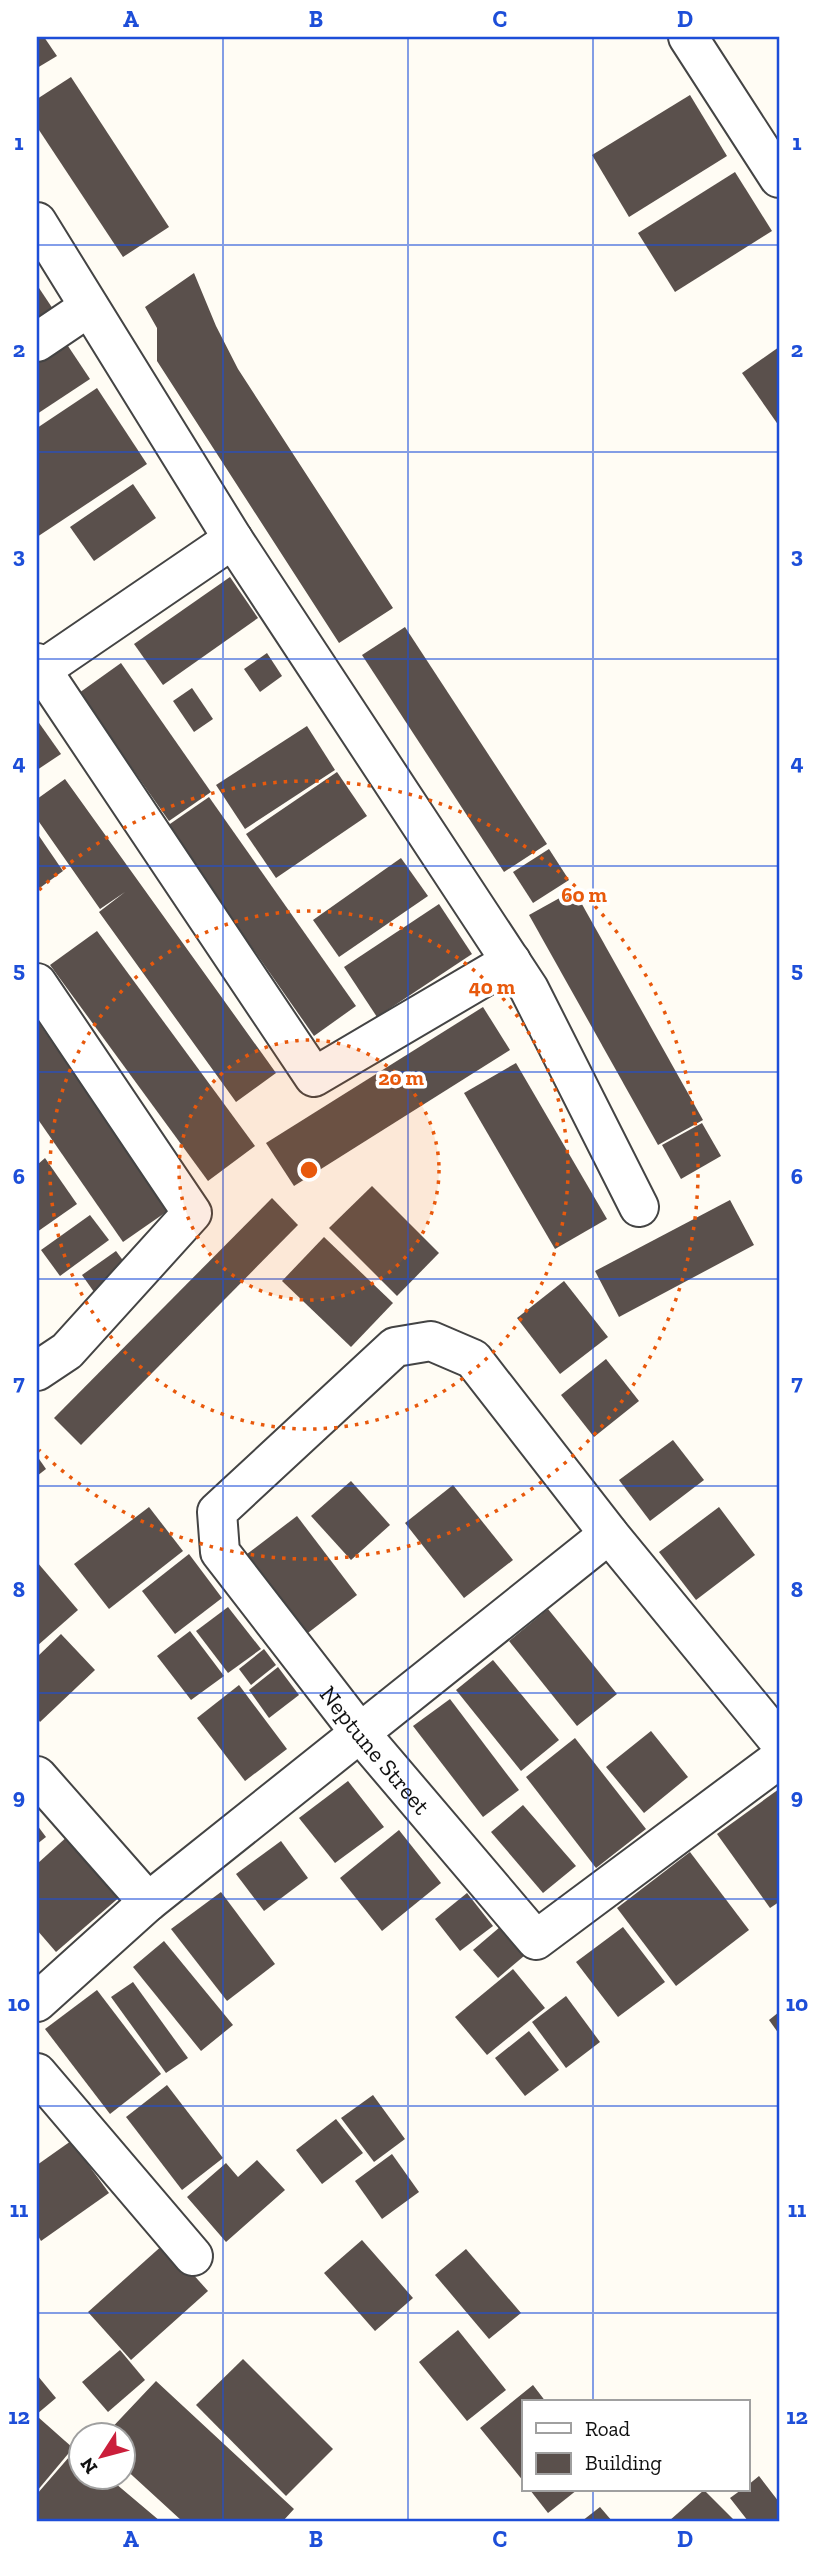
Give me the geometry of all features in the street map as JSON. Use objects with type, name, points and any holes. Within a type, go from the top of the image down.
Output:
[{"type":"street","points":[[688,37],[779,178]]},
{"type":"street","points":[[37,222],[233,539],[529,989],[639,1207]]},
{"type":"street","points":[[37,342],[89,307]]},
{"type":"street","points":[[233,539],[39,667],[314,1077],[511,961]]},
{"type":"street","points":[[37,983],[192,1213],[67,1351],[37,1371]]},
{"type":"street","name":"Neptune Street","points":[[609,1534],[473,1359],[431,1341],[395,1347],[217,1512],[220,1552],[360,1733],[537,1940],[779,1759]]},
{"type":"street","points":[[37,2002],[148,1902],[609,1534],[779,1741]]},
{"type":"street","points":[[37,1776],[148,1902]]},
{"type":"street","points":[[37,2073],[193,2256]]},
{"type":"building","points":[[37,37],[44,37],[57,56],[37,68]]},
{"type":"building","points":[[71,77],[169,227],[123,257],[37,127],[37,99]]},
{"type":"building","points":[[690,95],[727,156],[629,217],[592,155]]},
{"type":"building","points":[[735,172],[772,231],[675,292],[638,233]]},
{"type":"building","points":[[194,273],[238,369],[393,608],[339,643],[157,361],[157,328],[145,307]]},
{"type":"building","points":[[37,285],[53,309],[37,320]]},
{"type":"building","points":[[66,343],[90,379],[37,414],[37,362]]},
{"type":"building","points":[[779,347],[779,426],[742,373]]},
{"type":"building","points":[[97,388],[147,464],[37,537],[37,428]]},
{"type":"building","points":[[133,484],[156,518],[94,561],[70,527]]},
{"type":"building","points":[[230,577],[258,618],[163,685],[134,644]]},
{"type":"building","points":[[405,627],[547,844],[504,872],[362,655]]},
{"type":"building","points":[[267,653],[282,676],[260,692],[244,669]]},
{"type":"building","points":[[121,663],[211,792],[169,821],[79,693]]},
{"type":"building","points":[[192,688],[213,719],[194,732],[173,701]]},
{"type":"building","points":[[37,720],[61,754],[37,770]]},
{"type":"building","points":[[307,726],[335,770],[245,829],[216,785]]},
{"type":"building","points":[[337,772],[367,816],[276,878],[246,834]]},
{"type":"building","points":[[65,779],[276,1073],[236,1102],[99,912],[125,892],[100,909],[37,819],[37,799]]},
{"type":"building","points":[[209,797],[356,1006],[314,1036],[167,826]]},
{"type":"building","points":[[37,833],[63,871],[37,890]]},
{"type":"building","points":[[549,849],[569,880],[533,903],[513,872]]},
{"type":"building","points":[[401,858],[428,896],[339,957],[313,920]]},
{"type":"building","points":[[574,890],[703,1120],[658,1145],[529,915]]},
{"type":"building","points":[[439,904],[472,954],[377,1017],[344,967]]},
{"type":"building","points":[[97,931],[255,1146],[208,1181],[50,965]]},
{"type":"building","points":[[483,1007],[510,1050],[294,1186],[266,1143]]},
{"type":"building","points":[[37,1020],[169,1210],[123,1242],[37,1118]]},
{"type":"building","points":[[516,1063],[607,1219],[555,1249],[464,1093]]},
{"type":"building","points":[[702,1123],[721,1156],[681,1179],[662,1145]]},
{"type":"building","points":[[45,1158],[77,1204],[37,1232],[37,1165]]},
{"type":"building","points":[[372,1186],[439,1253],[397,1296],[329,1228]]},
{"type":"building","points":[[272,1198],[298,1225],[81,1445],[54,1418]]},
{"type":"building","points":[[730,1200],[754,1245],[619,1317],[595,1271]]},
{"type":"building","points":[[90,1215],[109,1240],[60,1276],[41,1250]]},
{"type":"building","points":[[324,1237],[393,1303],[351,1347],[282,1281]]},
{"type":"building","points":[[116,1251],[133,1274],[99,1299],[82,1275]]},
{"type":"building","points":[[564,1281],[608,1337],[560,1374],[517,1318]]},
{"type":"building","points":[[606,1359],[639,1401],[594,1437],[561,1395]]},
{"type":"building","points":[[673,1440],[704,1480],[650,1521],[619,1480]]},
{"type":"building","points":[[37,1456],[46,1469],[37,1476]]},
{"type":"building","points":[[351,1481],[390,1525],[351,1560],[311,1516]]},
{"type":"building","points":[[453,1485],[513,1560],[464,1598],[405,1523]]},
{"type":"building","points":[[149,1507],[183,1551],[109,1609],[74,1564]]},
{"type":"building","points":[[719,1507],[755,1555],[696,1600],[659,1552]]},
{"type":"building","points":[[297,1516],[357,1595],[304,1636],[243,1557]]},
{"type":"building","points":[[189,1554],[222,1598],[175,1634],[142,1591]]},
{"type":"building","points":[[37,1562],[78,1610],[37,1646]]},
{"type":"building","points":[[228,1607],[261,1649],[228,1673],[196,1631]]},
{"type":"building","points":[[548,1609],[617,1694],[577,1726],[509,1641]]},
{"type":"building","points":[[190,1631],[224,1676],[191,1700],[157,1656]]},
{"type":"building","points":[[61,1634],[95,1670],[40,1722],[37,1718],[37,1657]]},
{"type":"building","points":[[264,1649],[276,1665],[251,1685],[239,1669]]},
{"type":"building","points":[[493,1660],[559,1740],[521,1771],[456,1690]]},
{"type":"building","points":[[278,1667],[299,1695],[269,1718],[249,1690]]},
{"type":"building","points":[[239,1685],[287,1749],[245,1781],[197,1718]]},
{"type":"building","points":[[450,1699],[519,1790],[483,1817],[413,1726]]},
{"type":"building","points":[[651,1731],[688,1777],[644,1813],[606,1767]]},
{"type":"building","points":[[575,1738],[646,1829],[596,1868],[526,1777]]},
{"type":"building","points":[[348,1781],[384,1827],[335,1863],[299,1818]]},
{"type":"building","points":[[779,1789],[779,1902],[770,1908],[717,1834]]},
{"type":"building","points":[[523,1805],[576,1866],[543,1893],[491,1832]]},
{"type":"building","points":[[37,1825],[46,1837],[37,1844]]},
{"type":"building","points":[[399,1830],[441,1883],[382,1931],[340,1878]]},
{"type":"building","points":[[69,1835],[122,1895],[56,1952],[37,1930],[37,1864]]},
{"type":"building","points":[[281,1841],[308,1878],[264,1911],[236,1874]]},
{"type":"building","points":[[690,1852],[749,1930],[676,1986],[617,1908]]},
{"type":"building","points":[[221,1892],[275,1964],[227,2001],[171,1929]]},
{"type":"building","points":[[467,1893],[493,1926],[460,1951],[435,1919]]},
{"type":"building","points":[[500,1927],[524,1956],[498,1978],[473,1950]]},
{"type":"building","points":[[623,1927],[665,1982],[618,2017],[576,1962]]},
{"type":"building","points":[[164,1941],[233,2025],[201,2051],[133,1967]]},
{"type":"building","points":[[513,1969],[545,2008],[487,2055],[455,2017]]},
{"type":"building","points":[[133,1982],[188,2058],[166,2073],[111,1997]]},
{"type":"building","points":[[97,1990],[161,2074],[110,2114],[45,2029]]},
{"type":"building","points":[[566,1996],[600,2042],[566,2068],[532,2022]]},
{"type":"building","points":[[779,2012],[779,2034],[769,2020]]},
{"type":"building","points":[[529,2031],[559,2070],[525,2096],[495,2058]]},
{"type":"building","points":[[167,2085],[223,2158],[182,2190],[126,2117]]},
{"type":"building","points":[[373,2095],[405,2139],[374,2162],[341,2118]]},
{"type":"building","points":[[336,2119],[363,2153],[322,2184],[296,2150]]},
{"type":"building","points":[[71,2141],[109,2193],[41,2241],[37,2234],[37,2165]]},
{"type":"building","points":[[392,2154],[419,2192],[382,2219],[355,2181]]},
{"type":"building","points":[[257,2160],[285,2190],[226,2242],[187,2197],[226,2163],[238,2177]]},
{"type":"building","points":[[362,2240],[413,2298],[375,2331],[324,2273]]},
{"type":"building","points":[[165,2243],[208,2291],[131,2360],[88,2312]]},
{"type":"building","points":[[466,2249],[521,2313],[489,2339],[435,2275]]},
{"type":"building","points":[[458,2330],[506,2390],[467,2421],[419,2362]]},
{"type":"building","points":[[120,2350],[145,2380],[108,2412],[82,2382]]},
{"type":"building","points":[[243,2359],[333,2449],[286,2496],[196,2405]]},
{"type":"building","points":[[37,2375],[56,2398],[37,2414]]},
{"type":"building","points":[[156,2381],[294,2509],[283,2521],[182,2521],[136,2479],[136,2422],[117,2422]]},
{"type":"building","points":[[533,2385],[544,2400],[522,2400],[522,2480],[480,2428]]},
{"type":"building","points":[[38,2417],[66,2442],[66,2456],[37,2491]]},
{"type":"building","points":[[66,2461],[66,2492],[126,2492],[160,2521],[37,2521],[37,2494]]},
{"type":"building","points":[[759,2476],[779,2502],[779,2521],[748,2521],[730,2498],[738,2492],[750,2492],[750,2483]]},
{"type":"building","points":[[532,2492],[574,2492],[548,2513]]},
{"type":"building","points":[[702,2492],[706,2492],[735,2521],[669,2521]]},
{"type":"building","points":[[600,2507],[612,2521],[582,2521]]}]
